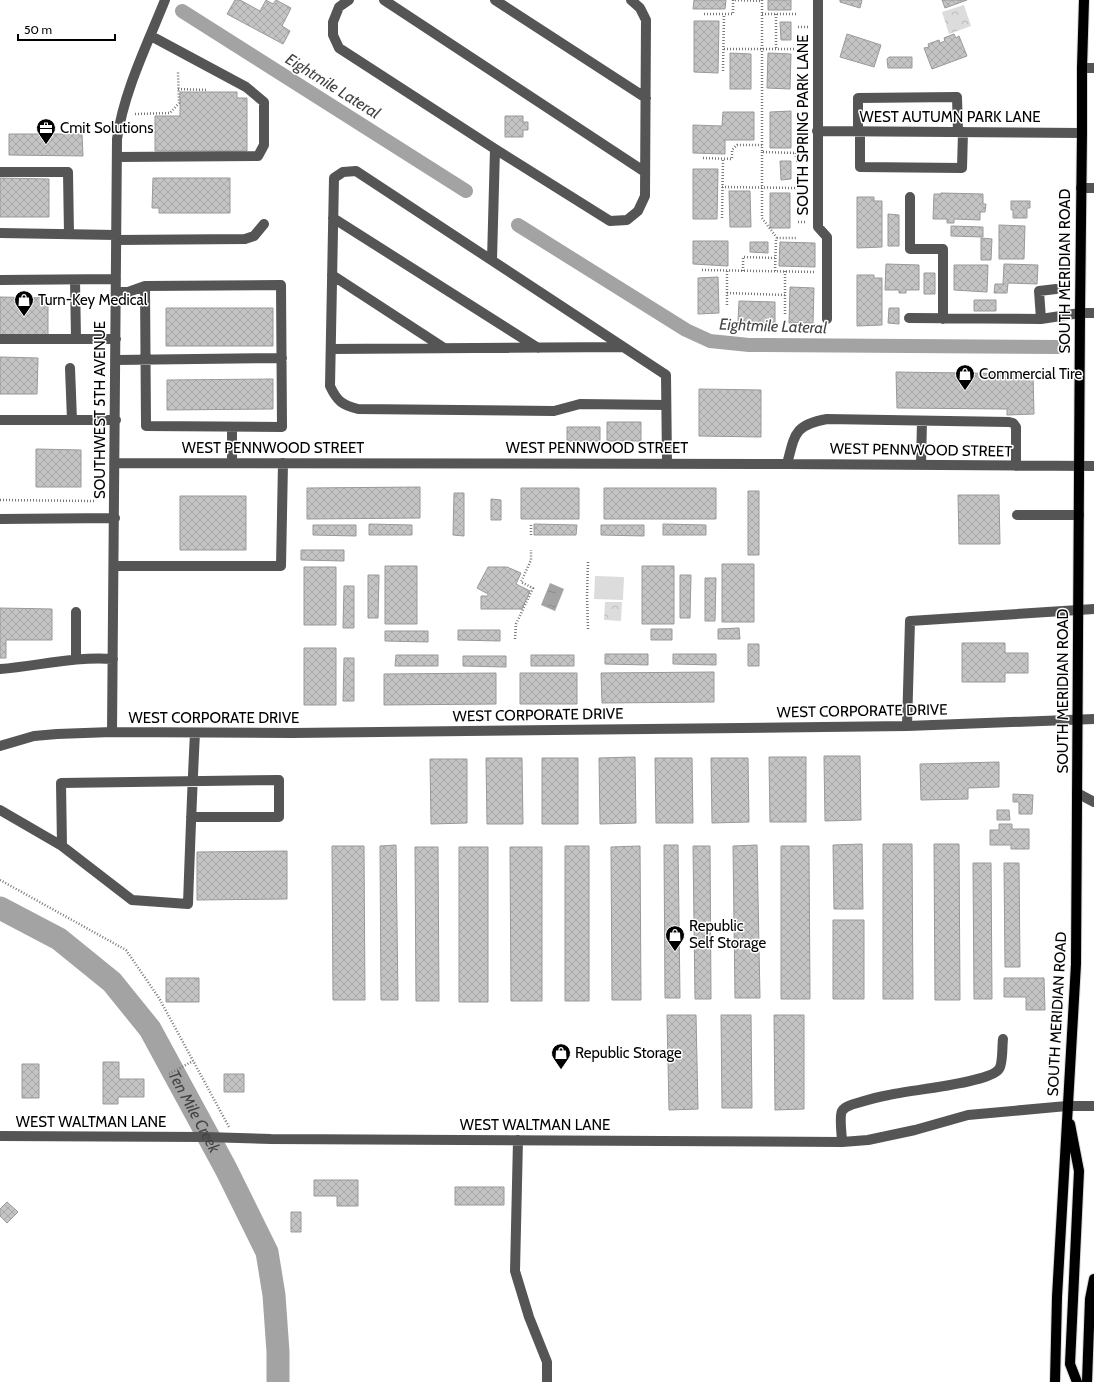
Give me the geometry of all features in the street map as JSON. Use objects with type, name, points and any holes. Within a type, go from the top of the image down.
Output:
[{"type":"main road","name":"SOUTH MERIDIAN ROAD","points":[[1055,1382],[1057,1297],[1076,964],[1081,188],[1084,0]]},
{"type":"main road","points":[[1067,1106],[1079,1171],[1070,1364],[1077,1382]]},
{"type":"main road","points":[[1086,1382],[1090,1299],[1094,1279]]},
{"type":"street","name":"SOUTHWEST 5TH AVENUE","points":[[112,732],[116,420],[117,139],[123,107],[165,0]]},
{"type":"street","points":[[348,0],[339,7],[333,22],[333,35],[340,48],[495,149],[610,221],[627,220],[638,211],[645,196],[646,20],[640,8],[631,0]]},
{"type":"street","points":[[384,0],[645,172]]},
{"type":"street","points":[[495,0],[646,98]]},
{"type":"street","name":"SOUTH SPRING PARK LANE","points":[[818,0],[818,227],[827,237],[827,319]]},
{"type":"street","points":[[117,157],[258,156],[264,145],[264,102],[246,87],[150,36]]},
{"type":"street","points":[[1082,68],[1094,68]]},
{"type":"street","points":[[958,97],[962,168],[860,167],[859,131],[858,98],[958,97]]},
{"type":"street","name":"WEST AUTUMN PARK LANE","points":[[818,131],[1082,133]]},
{"type":"street","points":[[492,260],[495,149]]},
{"type":"street","points":[[666,405],[580,404],[554,411],[358,409],[346,406],[336,398],[330,386],[334,178],[343,172],[356,171],[666,375],[667,464]]},
{"type":"street","points":[[0,172],[68,172],[69,234]]},
{"type":"street","points":[[1081,188],[1094,188]]},
{"type":"street","points":[[910,197],[910,249],[943,249],[943,319]]},
{"type":"street","points":[[333,218],[538,348]]},
{"type":"street","points":[[0,233],[69,234],[116,238],[245,239],[254,236],[264,224]]},
{"type":"street","points":[[332,275],[444,348]]},
{"type":"street","points":[[0,280],[116,279]]},
{"type":"street","points":[[75,280],[76,339]]},
{"type":"street","points":[[116,292],[128,292],[145,286],[281,285],[282,427],[146,426],[145,286]]},
{"type":"street","points":[[1041,319],[1039,291],[1056,288]]},
{"type":"street","points":[[909,318],[1041,319],[1080,313],[1094,313]]},
{"type":"street","points":[[0,340],[116,339]]},
{"type":"street","points":[[331,349],[623,347]]},
{"type":"street","points":[[116,360],[282,358]]},
{"type":"street","points":[[70,368],[72,420]]},
{"type":"street","points":[[787,464],[793,440],[799,430],[805,425],[827,419],[1014,423],[1016,427],[1016,466]]},
{"type":"street","points":[[0,420],[116,420]]},
{"type":"street","points":[[921,465],[922,421]]},
{"type":"street","points":[[232,427],[232,463]]},
{"type":"street","name":"WEST PENNWOOD STREET","points":[[115,463],[1094,466]]},
{"type":"street","points":[[114,566],[280,566],[282,463]]},
{"type":"street","points":[[1017,515],[1079,515]]},
{"type":"street","points":[[0,519],[115,518]]},
{"type":"street","points":[[907,726],[910,621],[1094,609]]},
{"type":"street","points":[[76,612],[76,659]]},
{"type":"street","points":[[0,669],[76,659],[113,659]]},
{"type":"street","name":"WEST CORPORATE DRIVE","points":[[0,746],[34,736],[112,732],[292,733],[907,726],[1094,719]]},
{"type":"street","points":[[0,810],[62,846],[132,900],[188,904],[195,733]]},
{"type":"street","points":[[62,846],[61,783],[279,780],[279,817],[191,818]]},
{"type":"street","points":[[1077,793],[1094,802]]},
{"type":"street","points":[[842,1142],[841,1115],[845,1107],[889,1094],[985,1078],[993,1075],[1001,1066],[1003,1039]]},
{"type":"street","name":"WEST WALTMAN LANE","points":[[0,1136],[842,1142],[868,1140],[915,1130],[968,1115],[1067,1106],[1094,1106]]},
{"type":"street","points":[[518,1140],[515,1271],[529,1317],[547,1362],[547,1382]]},
{"type":"path","points":[[704,14],[733,14],[733,0],[762,0],[762,218],[777,238],[775,258],[776,271]]},
{"type":"path","points":[[723,71],[724,14]]},
{"type":"path","points":[[762,14],[796,14]]},
{"type":"path","points":[[776,14],[776,49]]},
{"type":"path","points":[[724,49],[796,49]]},
{"type":"path","points":[[135,114],[170,113],[179,103],[178,72]]},
{"type":"path","points":[[178,89],[208,90]]},
{"type":"path","points":[[703,158],[732,159],[732,150],[737,145],[762,145]]},
{"type":"path","points":[[762,152],[796,153],[796,158]]},
{"type":"path","points":[[722,218],[723,159]]},
{"type":"path","points":[[722,187],[796,188]]},
{"type":"path","points":[[777,238],[796,238]]},
{"type":"path","points":[[743,271],[743,257],[775,258]]},
{"type":"path","points":[[702,270],[819,272]]},
{"type":"path","points":[[727,271],[727,305]]},
{"type":"path","points":[[785,272],[785,314]]},
{"type":"path","points":[[727,293],[785,295]]},
{"type":"path","points":[[0,500],[96,501]]},
{"type":"path","points":[[531,524],[531,535]]},
{"type":"path","points":[[515,639],[516,624],[533,588],[521,582],[531,560],[531,550]]},
{"type":"path","points":[[588,562],[586,597],[588,629]]},
{"type":"path","points":[[0,880],[126,950],[159,998],[192,1062],[235,1138]]},
{"type":"path","points":[[169,1074],[192,1062]]},
{"type":"green space","points":[[964,5],[971,26],[949,34],[942,12]]},
{"type":"green space","points":[[595,576],[624,577],[623,600],[594,599]]},
{"type":"green space","points":[[605,602],[622,602],[621,621],[604,620]]},
{"type":"water","points":[[550,583],[564,589],[555,611],[541,605]]},
{"type":"building","points":[[235,0],[240,0],[260,11],[266,0],[273,4],[276,0],[291,8],[282,26],[290,31],[283,44],[227,14]]},
{"type":"building","points":[[694,0],[726,0],[725,9],[693,9]]},
{"type":"building","points":[[768,0],[791,0],[791,10],[768,10]]},
{"type":"building","points":[[840,0],[862,0],[860,8],[840,2]]},
{"type":"building","points":[[942,0],[967,0],[945,8]]},
{"type":"building","points":[[694,21],[719,21],[718,73],[694,72]]},
{"type":"building","points":[[780,22],[791,22],[791,40],[781,40]]},
{"type":"building","points":[[847,34],[881,45],[874,67],[840,57]]},
{"type":"building","points":[[954,34],[956,38],[959,36],[967,56],[932,69],[924,48],[929,47],[928,44],[939,40],[940,43],[945,41],[944,38]]},
{"type":"building","points":[[730,53],[751,54],[751,89],[730,89]]},
{"type":"building","points":[[768,53],[791,54],[790,89],[767,88]]},
{"type":"building","points":[[889,57],[912,57],[912,68],[888,68],[887,59]]},
{"type":"building","points":[[180,92],[237,92],[237,98],[247,98],[247,151],[155,151],[155,116],[180,116]]},
{"type":"building","points":[[791,111],[791,148],[770,148],[770,112]]},
{"type":"building","points":[[723,112],[754,112],[754,140],[725,140],[725,154],[693,153],[693,125],[722,126]]},
{"type":"building","points":[[505,116],[523,116],[523,122],[528,122],[528,130],[523,130],[523,137],[505,137]]},
{"type":"building","name":"Cmit Solutions","points":[[9,134],[82,134],[83,156],[9,155]]},
{"type":"building","points":[[780,161],[791,161],[791,179],[781,180]]},
{"type":"building","points":[[693,169],[718,169],[717,219],[693,219]]},
{"type":"building","points":[[0,178],[49,179],[49,217],[0,217]]},
{"type":"building","points":[[153,178],[230,178],[230,213],[159,213],[159,208],[152,208]]},
{"type":"building","points":[[729,191],[750,191],[751,227],[730,227]]},
{"type":"building","points":[[770,193],[790,193],[790,228],[770,228]]},
{"type":"building","points":[[934,194],[983,194],[983,204],[986,204],[985,212],[980,212],[980,220],[954,219],[954,223],[947,223],[947,219],[933,219]]},
{"type":"building","points":[[857,197],[874,197],[874,201],[882,201],[882,247],[857,248]]},
{"type":"building","points":[[1011,201],[1030,201],[1030,208],[1027,208],[1027,218],[1013,218]]},
{"type":"building","points":[[888,214],[899,215],[899,246],[888,246]]},
{"type":"building","points":[[999,225],[1025,226],[1024,259],[999,259]]},
{"type":"building","points":[[951,226],[983,227],[983,237],[951,236]]},
{"type":"building","points":[[981,238],[992,239],[991,260],[981,260]]},
{"type":"building","points":[[693,241],[728,241],[728,266],[693,264]]},
{"type":"building","points":[[750,242],[768,242],[768,253],[750,252]]},
{"type":"building","points":[[780,242],[815,243],[815,267],[779,266]]},
{"type":"building","points":[[886,264],[919,265],[919,290],[906,290],[906,293],[899,293],[899,290],[885,290]]},
{"type":"building","points":[[1004,264],[1038,265],[1037,284],[1008,283],[1007,293],[994,293],[995,284],[1003,284]]},
{"type":"building","points":[[954,265],[988,265],[987,292],[954,290]]},
{"type":"building","points":[[924,273],[935,273],[935,294],[924,294]]},
{"type":"building","points":[[857,275],[874,275],[874,278],[882,278],[882,325],[857,326]]},
{"type":"building","points":[[718,277],[719,313],[698,314],[698,278]]},
{"type":"building","points":[[790,287],[814,288],[813,323],[789,323]]},
{"type":"building","name":"Turn-Key Medical","points":[[0,297],[48,298],[48,336],[0,336]]},
{"type":"building","points":[[974,300],[996,300],[996,311],[974,311]]},
{"type":"building","points":[[739,301],[775,302],[775,323],[738,322]]},
{"type":"building","points":[[166,308],[273,308],[273,346],[166,346]]},
{"type":"building","points":[[889,308],[899,308],[899,324],[888,323]]},
{"type":"building","points":[[0,357],[38,358],[37,394],[0,394]]},
{"type":"building","name":"Commercial Tire","points":[[896,372],[1033,374],[1034,414],[1007,415],[1007,409],[897,408]]},
{"type":"building","points":[[273,379],[273,409],[167,410],[167,380]]},
{"type":"building","points":[[699,389],[761,390],[761,437],[699,436]]},
{"type":"building","points":[[607,422],[641,422],[641,441],[607,441]]},
{"type":"building","points":[[567,427],[600,427],[600,441],[567,441]]},
{"type":"building","points":[[36,449],[81,450],[81,487],[36,487]]},
{"type":"building","points":[[420,487],[420,518],[307,519],[307,488]]},
{"type":"building","points":[[521,488],[579,488],[579,519],[521,519]]},
{"type":"building","points":[[604,488],[716,488],[716,519],[604,519]]},
{"type":"building","points":[[748,491],[759,491],[759,555],[748,555]]},
{"type":"building","points":[[454,493],[464,493],[464,536],[453,535]]},
{"type":"building","points":[[958,495],[999,495],[1000,544],[959,544]]},
{"type":"building","points":[[180,496],[246,496],[246,550],[180,550]]},
{"type":"building","points":[[491,499],[501,500],[501,520],[491,520]]},
{"type":"building","points":[[369,524],[412,525],[412,535],[369,535]]},
{"type":"building","points":[[534,524],[577,525],[576,535],[534,535]]},
{"type":"building","points":[[663,524],[706,525],[706,535],[663,535]]},
{"type":"building","points":[[313,525],[356,525],[356,536],[313,535]]},
{"type":"building","points":[[601,525],[644,525],[644,536],[601,535]]},
{"type":"building","points":[[301,550],[344,550],[344,561],[301,560]]},
{"type":"building","points":[[722,564],[754,564],[754,622],[722,622]]},
{"type":"building","points":[[385,566],[417,566],[417,624],[385,624]]},
{"type":"building","points":[[642,566],[674,566],[674,624],[642,624]]},
{"type":"building","points":[[304,567],[336,567],[336,625],[304,625]]},
{"type":"building","points":[[488,567],[507,567],[521,573],[516,584],[530,591],[522,609],[481,609],[481,596],[488,596],[488,594],[477,588]]},
{"type":"building","points":[[368,575],[379,575],[378,618],[368,618]]},
{"type":"building","points":[[680,575],[691,575],[690,618],[680,618]]},
{"type":"building","points":[[705,578],[716,578],[715,621],[705,621]]},
{"type":"building","points":[[344,586],[354,586],[354,628],[343,628]]},
{"type":"building","points":[[0,608],[52,609],[52,640],[6,640],[6,658],[0,658]]},
{"type":"building","points":[[739,628],[740,639],[718,639],[718,629]]},
{"type":"building","points":[[651,629],[672,629],[672,640],[651,640]]},
{"type":"building","points":[[458,630],[500,630],[500,641],[458,640]]},
{"type":"building","points":[[385,631],[428,631],[428,642],[385,641]]},
{"type":"building","points":[[962,643],[1005,643],[1005,653],[1028,653],[1028,673],[1005,673],[1005,682],[962,682]]},
{"type":"building","points":[[748,644],[759,644],[759,666],[748,666]]},
{"type":"building","points":[[304,648],[336,648],[336,705],[304,705]]},
{"type":"building","points":[[605,654],[648,654],[648,665],[605,664]]},
{"type":"building","points":[[673,654],[716,654],[716,665],[673,664]]},
{"type":"building","points":[[396,655],[438,655],[438,666],[395,666]]},
{"type":"building","points":[[531,655],[574,655],[574,666],[531,666]]},
{"type":"building","points":[[463,656],[506,656],[506,667],[463,666]]},
{"type":"building","points":[[344,658],[354,658],[354,701],[343,701]]},
{"type":"building","points":[[714,672],[714,702],[602,703],[601,673]]},
{"type":"building","points":[[496,673],[496,704],[384,705],[384,674]]},
{"type":"building","points":[[520,673],[577,673],[577,704],[520,704]]},
{"type":"building","points":[[824,756],[860,756],[861,820],[825,821]]},
{"type":"building","points":[[635,757],[636,823],[600,824],[599,758]]},
{"type":"building","points":[[769,757],[806,757],[806,822],[770,822]]},
{"type":"building","points":[[486,758],[522,758],[523,824],[487,824]]},
{"type":"building","points":[[542,758],[578,758],[578,824],[542,824]]},
{"type":"building","points":[[655,758],[692,758],[693,823],[656,823]]},
{"type":"building","points":[[711,758],[748,758],[749,822],[712,823]]},
{"type":"building","points":[[430,759],[467,759],[467,823],[431,824]]},
{"type":"building","points":[[999,762],[999,787],[968,788],[968,799],[921,800],[920,764]]},
{"type":"building","points":[[1013,794],[1033,795],[1032,814],[1019,814],[1019,802],[1013,802]]},
{"type":"building","points":[[997,810],[1009,810],[1010,820],[997,820]]},
{"type":"building","points":[[999,824],[1012,824],[1012,829],[1029,829],[1029,849],[1011,849],[1011,845],[990,845],[990,830],[999,830]]},
{"type":"building","points":[[862,844],[863,909],[834,909],[833,845]]},
{"type":"building","points":[[883,844],[912,844],[913,999],[883,999]]},
{"type":"building","points":[[934,844],[959,844],[960,1000],[935,1000]]},
{"type":"building","points":[[396,845],[398,1000],[381,1000],[380,846]]},
{"type":"building","points":[[664,845],[678,845],[680,998],[665,998]]},
{"type":"building","points":[[757,845],[760,998],[735,998],[733,846]]},
{"type":"building","points":[[332,846],[364,846],[365,1000],[333,1000]]},
{"type":"building","points":[[565,846],[589,846],[589,1001],[565,1001]]},
{"type":"building","points":[[640,846],[641,1000],[612,1000],[611,847]]},
{"type":"building","points":[[693,846],[710,846],[711,999],[695,999]]},
{"type":"building","points":[[781,846],[809,846],[810,999],[781,999]]},
{"type":"building","points":[[415,847],[438,847],[439,1001],[416,1001]]},
{"type":"building","points":[[459,847],[488,847],[488,1002],[459,1002]]},
{"type":"building","points":[[510,847],[542,847],[542,1001],[511,1001]]},
{"type":"building","points":[[287,851],[287,899],[197,900],[197,852]]},
{"type":"building","points":[[973,863],[991,863],[992,999],[974,999]]},
{"type":"building","points":[[1004,863],[1019,863],[1020,967],[1005,967]]},
{"type":"building","points":[[833,920],[864,920],[864,999],[833,999]]},
{"type":"building","points":[[166,978],[199,978],[199,1002],[166,1002]]},
{"type":"building","points":[[1004,978],[1044,978],[1045,1010],[1026,1010],[1026,997],[1004,997]]},
{"type":"building","points":[[667,1015],[696,1015],[698,1109],[669,1110]]},
{"type":"building","points":[[721,1015],[751,1015],[752,1108],[722,1108]]},
{"type":"building","points":[[774,1015],[804,1015],[804,1109],[775,1110]]},
{"type":"building","points":[[103,1062],[119,1062],[119,1079],[144,1079],[144,1097],[118,1097],[118,1104],[103,1104]]},
{"type":"building","points":[[22,1064],[39,1064],[39,1098],[22,1098]]},
{"type":"building","points":[[224,1074],[244,1074],[244,1092],[224,1092]]},
{"type":"building","points":[[314,1180],[358,1180],[358,1206],[337,1206],[337,1196],[314,1196]]},
{"type":"building","points":[[455,1187],[504,1187],[504,1205],[455,1205]]},
{"type":"building","points":[[7,1202],[18,1212],[7,1223],[0,1216],[0,1209]]},
{"type":"building","points":[[291,1212],[301,1212],[301,1232],[291,1232]]},
{"type":"waterway","name":"Eightmile Lateral","points":[[182,11],[466,191]]},
{"type":"waterway","name":"Eightmile Lateral","points":[[518,225],[686,330],[710,341],[749,345],[1060,347]]},
{"type":"waterway","name":"Ten Mile Creek","points":[[0,908],[59,939],[112,982],[150,1029],[226,1169],[267,1252],[274,1295],[278,1352],[278,1382]]},
{"type":"place","name":"Cmit Solutions","points":[[46,145]]},
{"type":"place","name":"Turn-Key Medical","points":[[24,317]]},
{"type":"place","name":"Commercial Tire","points":[[965,391]]},
{"type":"place","name":"Republic Self Storage","points":[[675,952]]},
{"type":"place","name":"Republic Storage","points":[[561,1070]]}]
